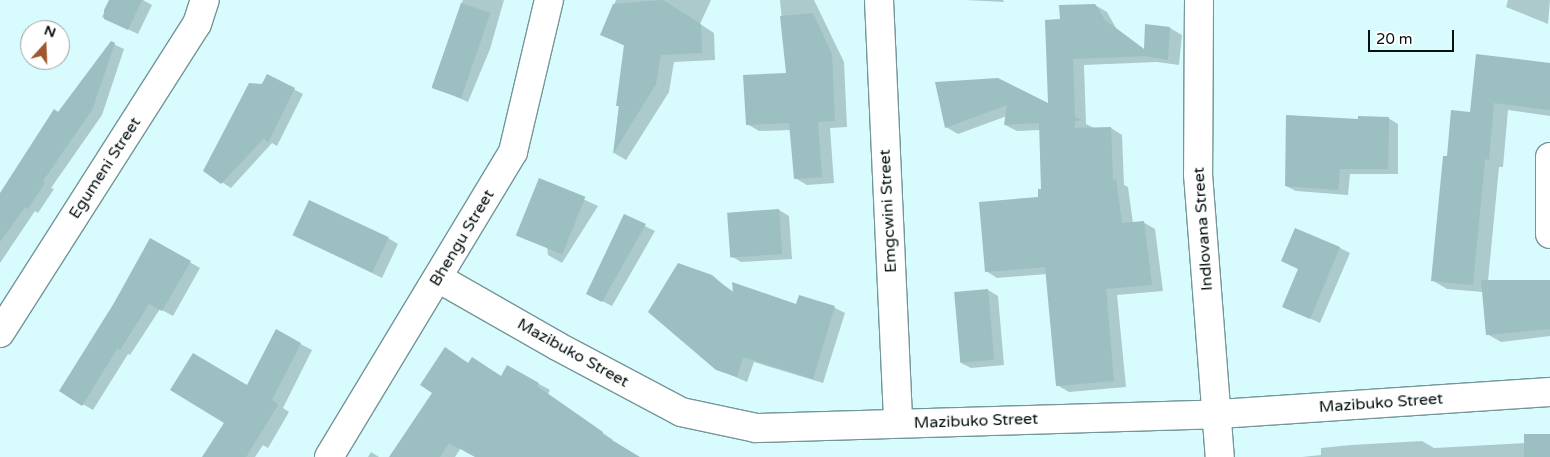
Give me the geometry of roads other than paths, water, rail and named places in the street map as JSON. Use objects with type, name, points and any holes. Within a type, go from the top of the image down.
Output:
[{"type":"street","name":"Egumeni Street","points":[[0,333],[197,24],[205,0]]},
{"type":"street","name":"Bhengu Street","points":[[329,457],[513,152],[549,0]]},
{"type":"street","name":"Emgcwini Street","points":[[879,0],[898,423]]},
{"type":"street","name":"Indlovana Street","points":[[1199,0],[1198,174],[1220,457]]},
{"type":"street","points":[[1550,157],[1550,234]]},
{"type":"street","name":"Mazibuko Street","points":[[438,278],[557,346],[681,412],[756,428],[1218,414],[1550,392]]}]
